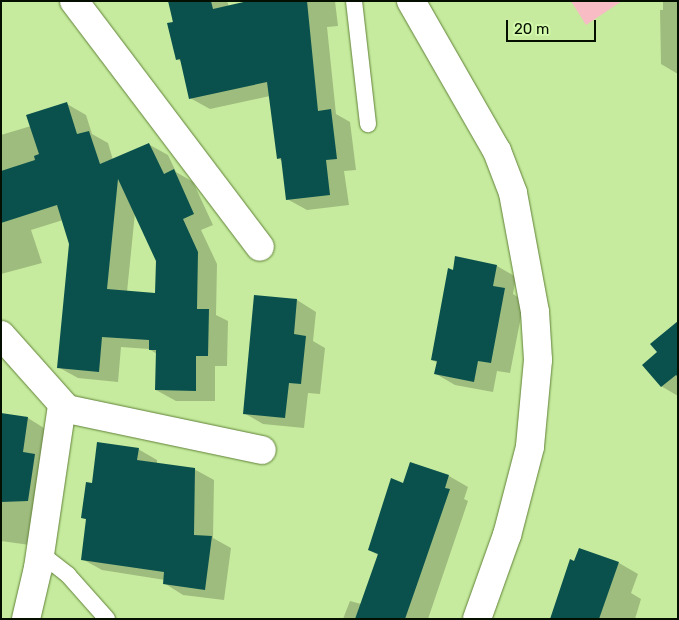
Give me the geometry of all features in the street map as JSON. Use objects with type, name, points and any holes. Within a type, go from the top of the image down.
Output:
[{"type":"street","points":[[74,1],[260,247]]},
{"type":"street","points":[[411,1],[497,150],[513,193],[535,312],[538,360],[530,447],[507,535],[477,619]]},
{"type":"street","points":[[1,335],[62,406],[75,412],[262,450]]},
{"type":"street","points":[[26,619],[40,553],[62,406]]},
{"type":"lane","points":[[354,1],[368,124]]},
{"type":"lane","points":[[40,553],[68,575],[107,619]]},
{"type":"shaded area","points":[[571,1],[622,1],[586,25]]},
{"type":"building","points":[[168,1],[211,1],[213,9],[248,1],[307,1],[318,111],[331,109],[337,159],[326,160],[330,195],[286,200],[281,158],[277,159],[267,82],[189,99],[180,59],[176,60],[167,23],[173,22]]},
{"type":"building","points":[[67,102],[77,134],[89,131],[100,164],[149,143],[164,174],[174,169],[194,214],[183,219],[198,252],[197,309],[209,309],[208,356],[196,356],[196,391],[155,390],[156,350],[149,350],[149,340],[102,337],[99,372],[57,368],[69,244],[57,205],[1,223],[1,171],[35,160],[34,156],[39,154],[26,115]],"holes":[[[118,179],[156,261],[155,293],[107,289]]]},
{"type":"building","points":[[455,256],[497,265],[493,286],[505,288],[491,363],[478,361],[474,382],[434,374],[437,361],[431,360],[448,268],[453,270]]},
{"type":"building","points":[[254,295],[297,299],[294,334],[306,336],[301,384],[289,383],[285,418],[243,414]]},
{"type":"building","points":[[678,321],[678,377],[676,375],[661,387],[642,365],[657,352],[650,344]]},
{"type":"building","points":[[1,413],[28,417],[23,452],[35,454],[28,501],[1,502]]},
{"type":"building","points":[[97,442],[139,448],[137,460],[195,468],[194,535],[212,536],[205,590],[163,584],[164,572],[81,560],[86,519],[81,518],[86,482],[92,483]]},
{"type":"building","points":[[410,462],[449,475],[445,488],[450,489],[405,619],[355,619],[378,554],[368,550],[391,478],[403,483]]},
{"type":"building","points":[[579,548],[619,562],[599,619],[550,619],[570,559],[574,561]]}]
